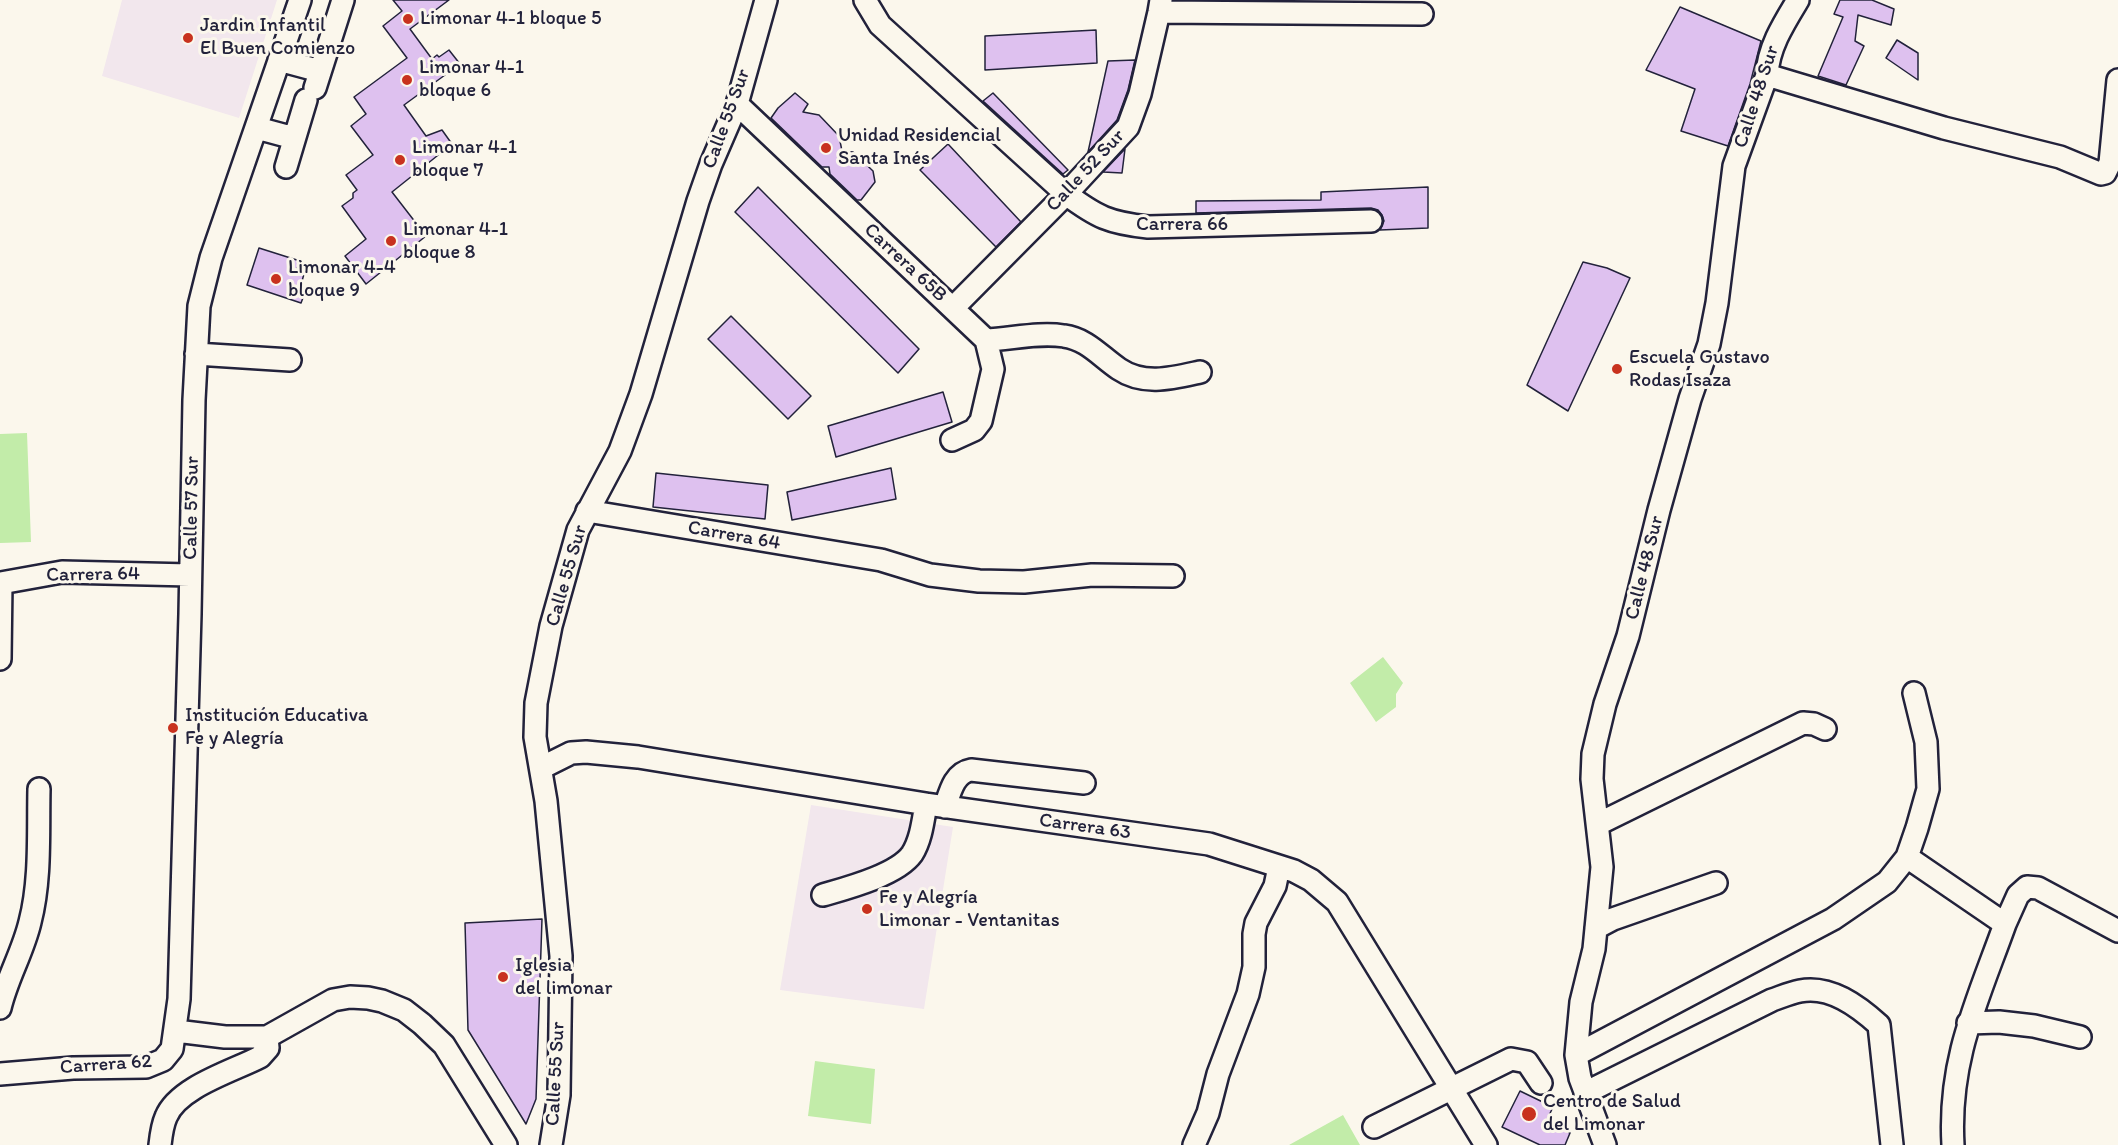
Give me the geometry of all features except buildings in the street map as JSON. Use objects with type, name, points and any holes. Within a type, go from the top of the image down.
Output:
[{"type":"street","name":"Calle 57 Sur","points":[[176,1031],[179,999],[199,306],[209,268],[300,0]]},
{"type":"street","points":[[286,167],[343,0]]},
{"type":"street","name":"Calle 55 Sur","points":[[551,1145],[559,1095],[561,956],[542,768],[535,737],[536,703],[563,578],[578,530],[620,450],[641,394],[698,201],[737,104],[766,0]]},
{"type":"street","name":"Carrera 66","points":[[865,0],[880,25],[1066,194],[1090,212],[1117,224],[1148,227],[1371,221]]},
{"type":"street","name":"Calle 48 Sur","points":[[1605,1145],[1580,1078],[1576,1055],[1581,1002],[1594,949],[1602,867],[1592,779],[1596,737],[1628,636],[1659,510],[1690,399],[1709,344],[1717,303],[1734,166],[1767,75],[1768,64],[1778,36],[1798,0]]},
{"type":"street","points":[[1160,6],[1422,14]]},
{"type":"street","name":"Calle 52 Sur","points":[[953,308],[1066,194],[1128,127],[1140,94],[1160,6]]},
{"type":"street","points":[[279,60],[314,86]]},
{"type":"street","points":[[1767,75],[1944,128],[2060,157],[2101,174],[2105,173],[2110,163],[2118,80]]},
{"type":"street","name":"Carrera 65B","points":[[737,104],[986,340]]},
{"type":"street","points":[[257,128],[294,138]]},
{"type":"street","points":[[952,440],[974,430],[981,421],[993,369],[986,340],[1065,336],[1081,341],[1099,352],[1119,369],[1134,377],[1151,380],[1200,372]]},
{"type":"street","points":[[196,354],[290,360]]},
{"type":"street","name":"Carrera 64","points":[[587,511],[881,560],[930,575],[979,581],[1024,582],[1092,575],[1173,576]]},
{"type":"street","name":"Carrera 64","points":[[0,659],[0,583],[62,572],[190,575]]},
{"type":"street","points":[[1576,1055],[1833,919],[1887,882],[1907,857],[1928,789],[1926,742],[1914,693]]},
{"type":"street","points":[[1598,825],[1803,723],[1814,724],[1825,729]]},
{"type":"street","name":"Carrera 63","points":[[542,768],[571,753],[586,752],[690,765],[935,806],[1209,844],[1279,867],[1311,880],[1337,902],[1486,1145]]},
{"type":"street","points":[[823,896],[862,884],[896,867],[911,855],[935,806],[964,771],[1084,783]]},
{"type":"street","points":[[1,995],[23,946],[31,920],[36,888],[39,789]]},
{"type":"street","points":[[1907,857],[2005,924]]},
{"type":"street","points":[[1194,1145],[1208,1113],[1218,1074],[1252,981],[1256,923],[1275,886],[1279,867]]},
{"type":"street","points":[[1596,928],[1613,919],[1716,883]]},
{"type":"street","points":[[1953,1145],[1951,1118],[1956,1075],[1968,1023],[2018,895],[2027,887],[2038,888],[2118,931]]},
{"type":"street","points":[[1585,1093],[1772,1000],[1801,991],[1821,991],[1856,1004],[1879,1025],[1892,1145]]},
{"type":"street","points":[[176,1031],[225,1037],[267,1037],[333,1000],[350,997],[382,1001],[404,1010],[444,1045],[506,1145]]},
{"type":"street","points":[[1968,1023],[1998,1022],[2034,1026],[2080,1037]]},
{"type":"street","name":"Carrera 62","points":[[0,1074],[73,1068],[146,1067],[163,1060],[172,1049],[176,1031]]},
{"type":"street","points":[[160,1145],[166,1116],[178,1100],[197,1088],[260,1057],[268,1048],[267,1037]]},
{"type":"street","points":[[1374,1126],[1511,1059],[1527,1062],[1541,1083]]},
{"type":"shaded area","name":"Jardin Infantil El Buen Comienzo","points":[[122,0],[277,0],[239,118],[102,76]]},
{"type":"shaded area","name":"Fe y Alegría Limonar - Ventanitas","points":[[811,805],[953,827],[924,1009],[780,990]]},
{"type":"green space","points":[[27,433],[31,542],[0,543],[0,434]]},
{"type":"green space","points":[[1383,657],[1403,683],[1396,694],[1396,707],[1376,722],[1350,683]]},
{"type":"green space","points":[[815,1061],[875,1069],[871,1124],[808,1116]]},
{"type":"green space","points":[[1343,1115],[1360,1145],[1289,1145]]},
{"type":"place","name":"Limonar 4-1 bloque 5","points":[[408,19]]},
{"type":"place","name":"Jardin Infantil El Buen Comienzo","points":[[188,38]]},
{"type":"place","name":"Limonar 4-1 bloque 6","points":[[407,80]]},
{"type":"place","name":"Unidad Residencial Santa Inés","points":[[826,148]]},
{"type":"place","name":"Limonar 4-1 bloque 7","points":[[400,160]]},
{"type":"place","name":"Limonar 4-1 bloque 8","points":[[391,241]]},
{"type":"place","name":"Limonar 4-4 bloque 9","points":[[276,279]]},
{"type":"place","name":"Escuela Gustavo Rodas Isaza","points":[[1617,369]]},
{"type":"place","name":"Institución Educativa Fe y Alegría","points":[[173,728]]},
{"type":"place","name":"Fe y Alegría Limonar - Ventanitas","points":[[867,909]]},
{"type":"place","name":"Iglesia del limonar","points":[[503,977]]},
{"type":"place","name":"Centro de Salud del Limonar","points":[[1529,1114]]}]
